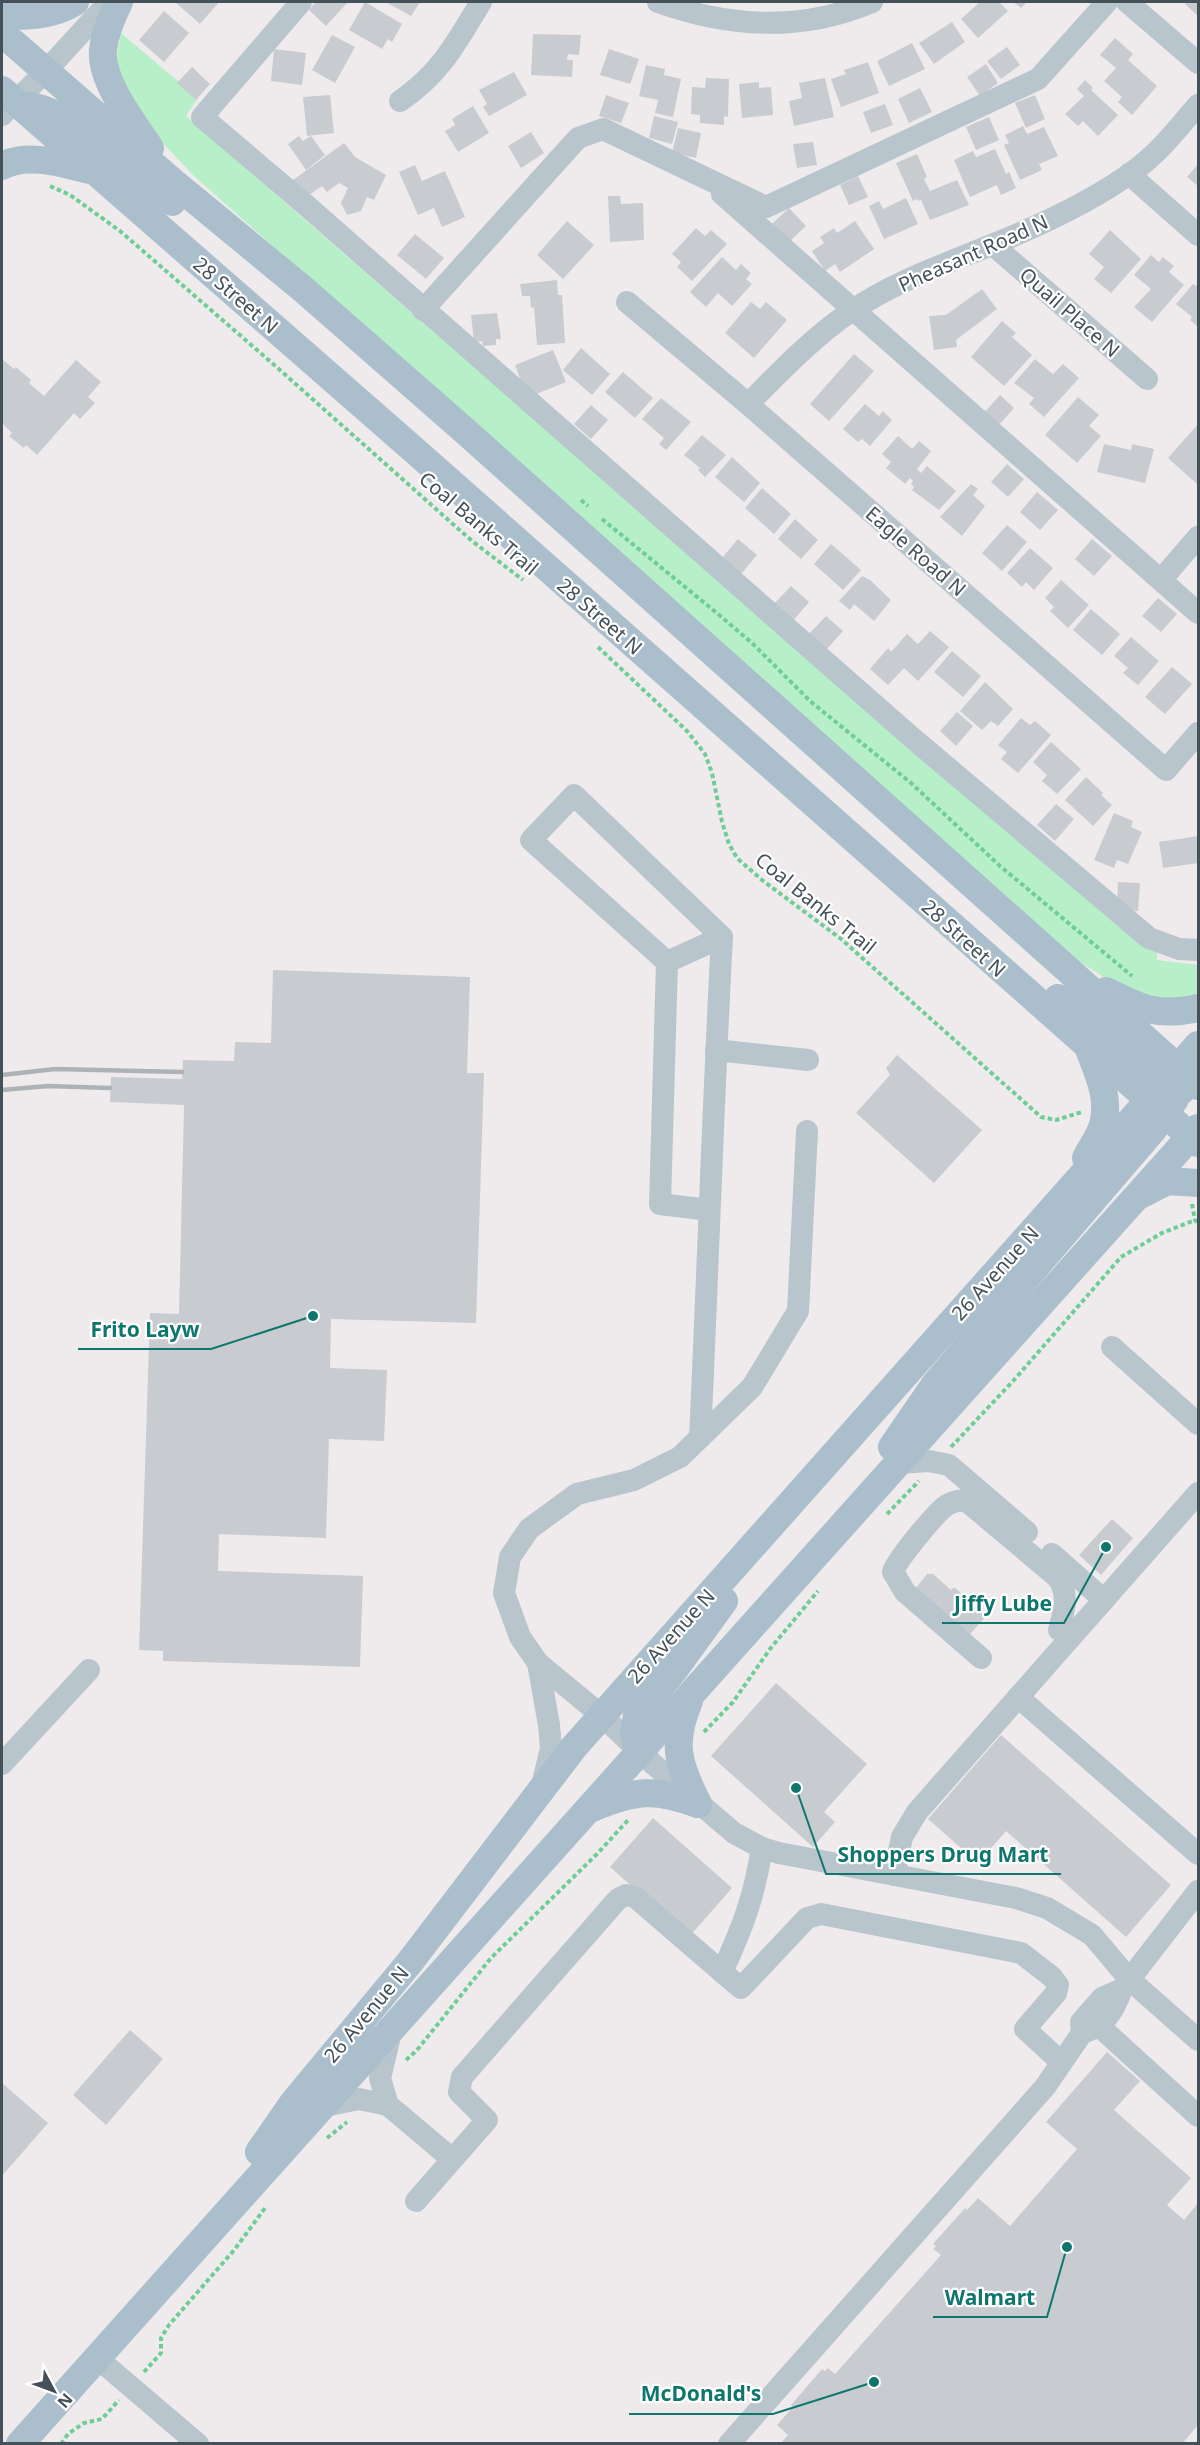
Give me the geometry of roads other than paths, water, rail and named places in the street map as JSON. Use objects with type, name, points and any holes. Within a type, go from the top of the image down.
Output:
[{"type":"main road","points":[[2,12],[35,15],[75,2]]},
{"type":"main road","points":[[119,2],[107,29],[103,51],[104,70],[129,118],[173,182]]},
{"type":"main road","points":[[2,33],[173,182],[304,290],[1070,973],[1185,1105]]},
{"type":"main road","points":[[2,57],[13,66],[29,72],[45,72]]},
{"type":"main road","points":[[6,102],[45,109],[72,124],[140,180],[304,290]]},
{"type":"main road","name":"28 Street N","points":[[6,102],[92,170],[406,443],[1088,1048],[1185,1105]]},
{"type":"main road","points":[[2,166],[22,160],[60,163],[92,170]]},
{"type":"main road","points":[[927,905],[1046,988],[1185,1105]]},
{"type":"main road","points":[[1070,973],[1143,1010],[1181,1012],[1198,1008]]},
{"type":"main road","name":"26 Avenue N","points":[[20,2444],[1135,1198],[1185,1105],[1198,1045]]},
{"type":"main road","points":[[1068,1192],[1103,1125],[1104,1088],[1088,1048]]},
{"type":"main road","points":[[824,1545],[936,1383],[1185,1105]]},
{"type":"main road","name":"26 Avenue N","points":[[183,2260],[293,2103],[410,1962],[601,1715],[1068,1192],[1185,1105]]},
{"type":"main road","points":[[1135,1198],[1167,1181],[1194,1189]]},
{"type":"main road","points":[[639,1752],[634,1734],[637,1715],[674,1670],[828,1460]]},
{"type":"main road","points":[[694,1690],[681,1721],[678,1747],[684,1775],[699,1804]]},
{"type":"main road","points":[[587,1810],[620,1796],[641,1793],[671,1794],[699,1804]]},
{"type":"street","points":[[6,102],[45,72],[109,2]]},
{"type":"street","points":[[300,2],[202,117],[315,213],[909,735],[1149,938],[1179,949],[1198,950]]},
{"type":"street","points":[[400,101],[435,73],[481,2]]},
{"type":"street","points":[[658,2],[719,18],[752,23],[783,24],[814,21],[872,2]]},
{"type":"street","points":[[762,217],[1038,79],[1107,2]]},
{"type":"street","points":[[1127,2],[1198,63]]},
{"type":"street","name":"Pheasant Road N","points":[[748,404],[798,353],[854,310],[921,273],[993,245],[1063,212],[1129,174],[1160,149],[1198,105]]},
{"type":"street","points":[[423,310],[578,138],[603,129],[702,177],[762,217],[854,310],[1198,613]]},
{"type":"street","points":[[1129,174],[1198,235]]},
{"type":"street","name":"Quail Place N","points":[[993,245],[1147,379]]},
{"type":"street","name":"Eagle Road N","points":[[627,302],[748,404],[1166,770],[1198,733]]},
{"type":"street","points":[[1161,580],[1198,537]]},
{"type":"street","points":[[700,1437],[722,937],[574,795],[531,840],[667,962],[660,1204],[709,1210]]},
{"type":"street","points":[[667,962],[722,937]]},
{"type":"street","points":[[716,1050],[808,1060]]},
{"type":"street","points":[[807,1131],[798,1311],[752,1387],[680,1457],[634,1480],[577,1494],[529,1529],[510,1557],[504,1593],[520,1637],[538,1663],[601,1715],[639,1752],[734,1833],[762,1848],[1016,1898],[1047,1908],[1092,1935],[1126,1984],[1198,2040]]},
{"type":"street","points":[[1112,1347],[1198,1424]]},
{"type":"street","points":[[898,1463],[937,1461],[955,1469],[1104,1600]]},
{"type":"street","points":[[894,1875],[902,1837],[911,1820],[1198,1493]]},
{"type":"street","points":[[981,1658],[905,1592],[893,1572],[896,1564],[943,1508],[953,1502],[969,1503],[1057,1577],[1065,1593],[1064,1612],[1059,1630]]},
{"type":"street","points":[[538,1663],[549,1725],[550,1748],[541,1792]]},
{"type":"street","points":[[2,1764],[89,1670]]},
{"type":"street","points":[[1018,1697],[1198,1854]]},
{"type":"street","points":[[722,1972],[744,1924],[755,1887],[762,1848]]},
{"type":"street","points":[[1198,1891],[1126,1984],[1102,1998],[1081,2022],[1198,2116]]},
{"type":"street","points":[[416,2201],[487,2120],[459,2092],[462,2077],[618,1899],[626,1896],[635,1897],[741,1988],[807,1918],[821,1914],[1021,1953],[1052,1977],[1058,1985],[1056,1993],[1025,2029],[1061,2062]]},
{"type":"street","points":[[388,2105],[380,2078],[393,2026]]},
{"type":"street","points":[[729,2444],[1045,2087],[1061,2062],[1090,2029]]},
{"type":"street","points":[[320,2107],[359,2099],[388,2105],[452,2158]]},
{"type":"street","points":[[96,2357],[198,2444]]},
{"type":"railway","points":[[2,1075],[55,1069],[182,1072]]},
{"type":"railway","points":[[2,1090],[48,1086],[110,1088]]},
{"type":"place","name":"Frito Layw","points":[[313,1316]]},
{"type":"place","name":"Jiffy Lube","points":[[1106,1547]]},
{"type":"place","name":"Shoppers Drug Mart","points":[[796,1788]]},
{"type":"place","name":"Walmart","points":[[1067,2247]]},
{"type":"place","name":"McDonald's","points":[[874,2382]]}]
